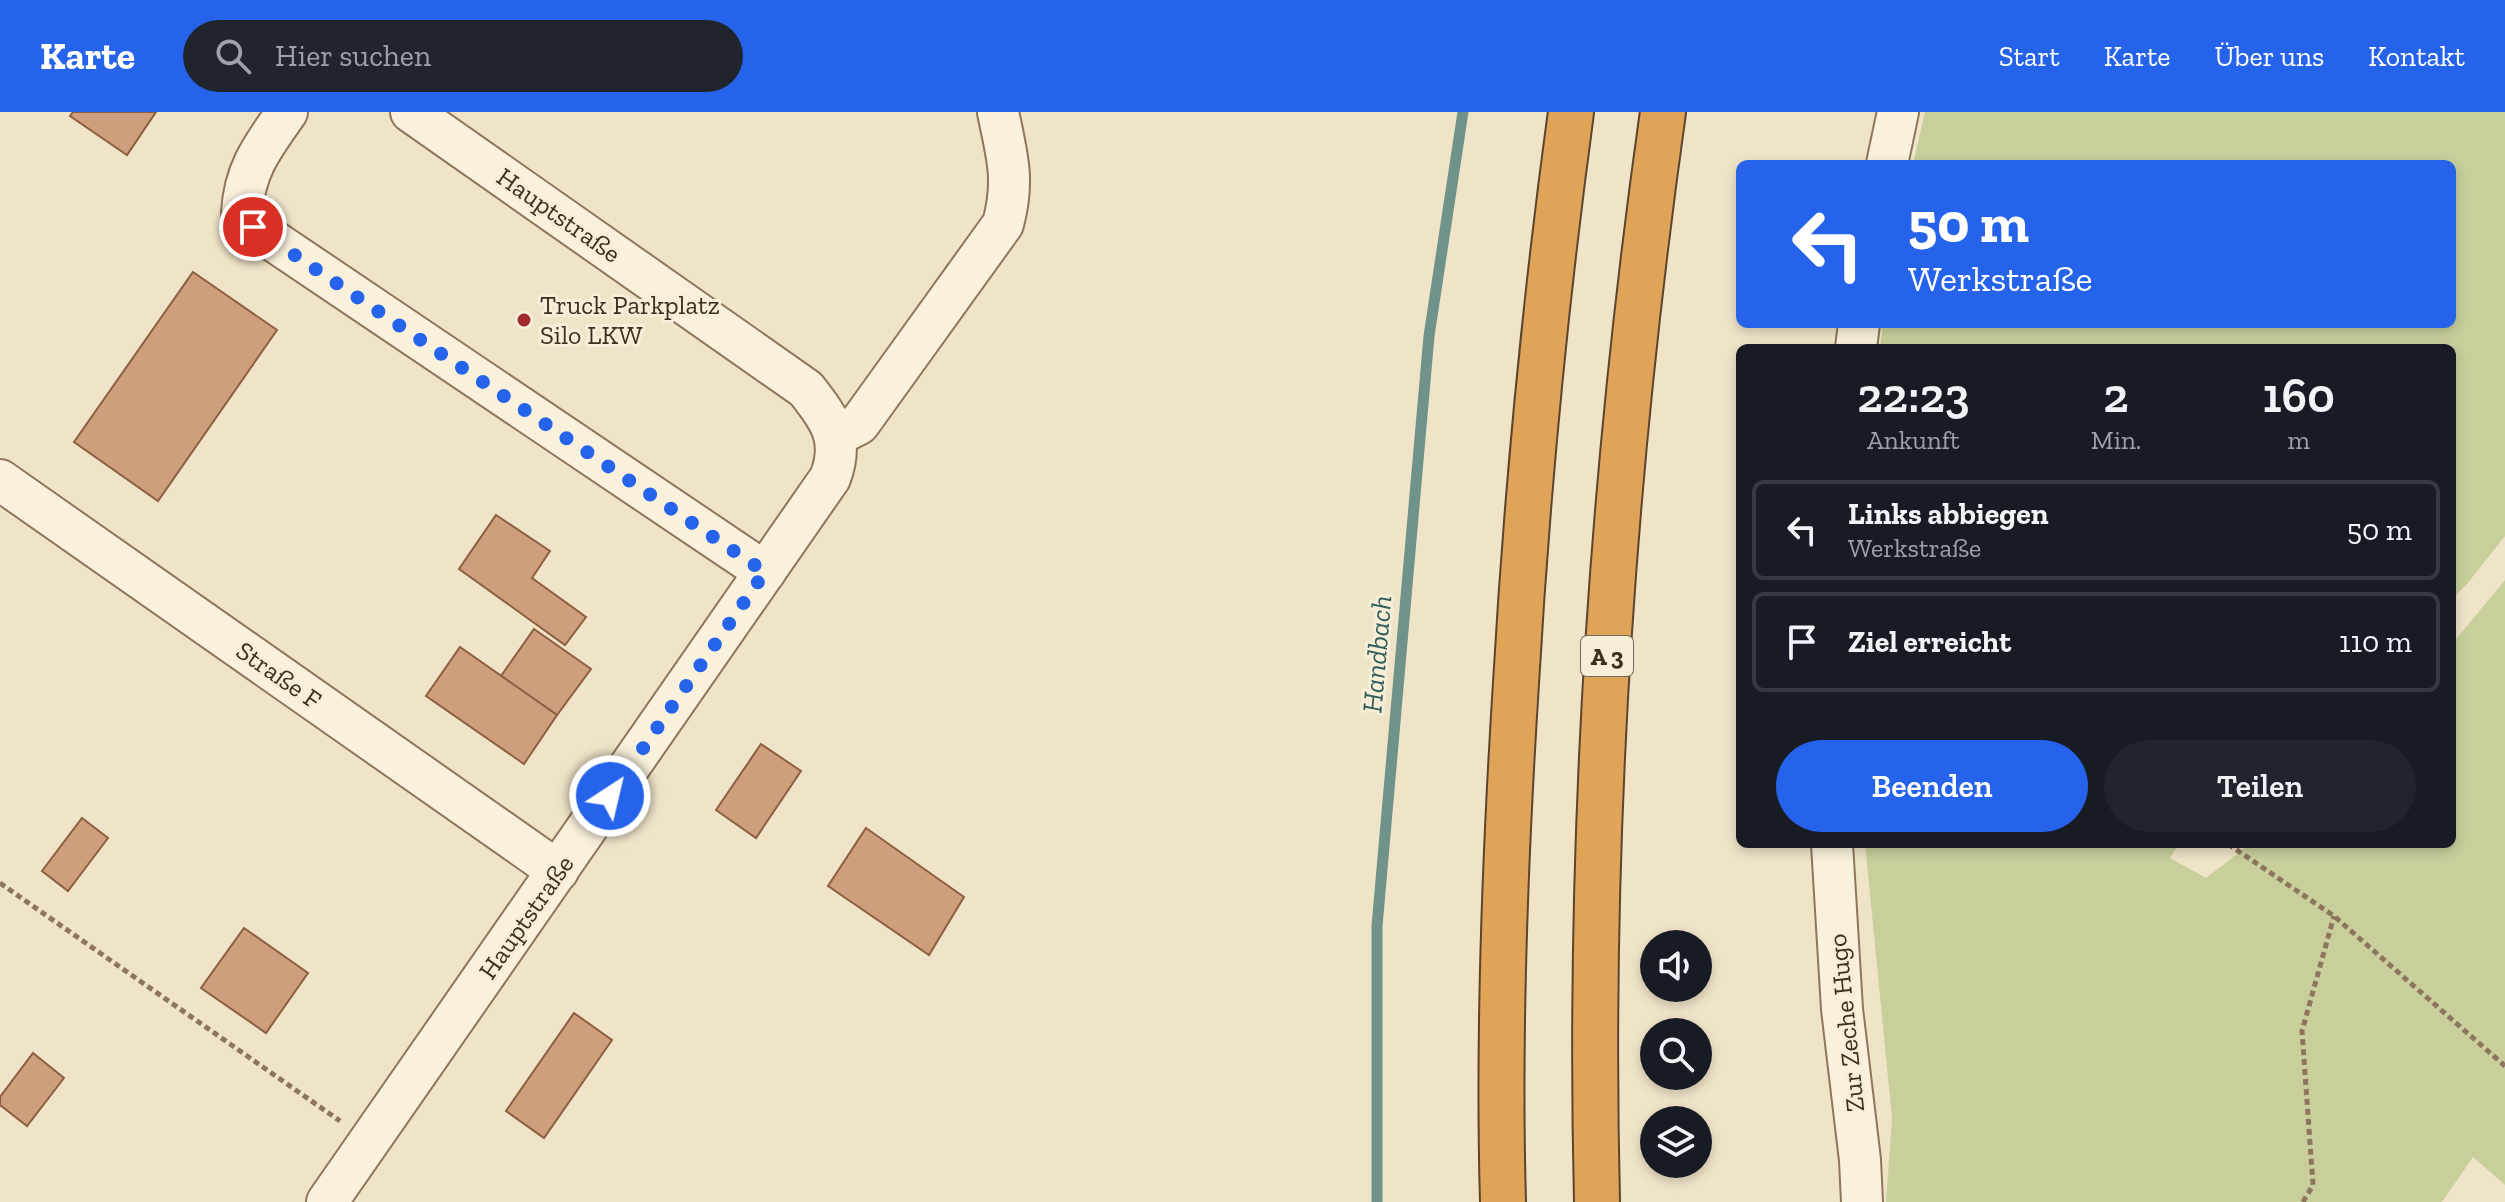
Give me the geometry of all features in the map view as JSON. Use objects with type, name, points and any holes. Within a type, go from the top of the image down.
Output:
[{"type":"highway","points":[[1503,1202],[1501,1131],[1506,837],[1524,552],[1549,271],[1571,112]]},
{"type":"highway","name":"A 3","points":[[1597,1202],[1597,842],[1614,545],[1640,280],[1663,112]]},
{"type":"street","points":[[287,112],[255,159],[243,189],[242,213],[253,227],[765,572]]},
{"type":"street","name":"Hauptstraße","points":[[327,1202],[830,478],[837,459],[835,436],[826,415],[806,389],[411,112]]},
{"type":"street","points":[[835,436],[859,424],[1003,224],[1011,195],[998,112]]},
{"type":"street","points":[[1888,160],[1898,112]]},
{"type":"street","name":"Straße F","points":[[0,480],[558,871]]},
{"type":"street","name":"Zur Zeche Hugo","points":[[1832,848],[1842,1009],[1862,1202]]},
{"type":"path","points":[[2234,848],[2334,916],[2505,1066]]},
{"type":"path","points":[[0,883],[369,1142]]},
{"type":"path","points":[[2303,1202],[2313,1185],[2302,1031],[2334,916]]},
{"type":"green space","points":[[1925,112],[2505,112],[2505,536],[2456,595],[2456,344],[1880,344],[1882,328],[2456,328],[2456,160],[1914,160]]},
{"type":"green space","points":[[2505,580],[2505,1185],[2473,1157],[2442,1202],[1886,1202],[1892,1118],[1865,848],[2176,848],[2170,858],[2206,878],[2245,848],[2456,848],[2456,639]]},
{"type":"building","points":[[73,112],[156,112],[127,155],[70,116]]},
{"type":"building","points":[[193,272],[277,330],[158,501],[74,442]]},
{"type":"building","points":[[496,515],[550,551],[532,578],[586,617],[565,645],[459,569]]},
{"type":"building","points":[[534,629],[591,669],[557,715],[501,676]]},
{"type":"building","points":[[460,647],[557,715],[524,764],[426,696]]},
{"type":"building","points":[[761,744],[801,771],[756,838],[716,810]]},
{"type":"building","points":[[82,818],[108,838],[68,891],[42,871]]},
{"type":"building","points":[[866,828],[964,897],[929,955],[828,886]]},
{"type":"building","points":[[244,928],[308,973],[266,1033],[201,988]]},
{"type":"building","points":[[574,1013],[612,1040],[544,1138],[506,1111]]},
{"type":"building","points":[[33,1053],[64,1078],[27,1126],[0,1105],[0,1097]]},
{"type":"waterway","name":"Handbach","points":[[1377,1202],[1377,926],[1429,336],[1463,112]]},
{"type":"place","name":"Truck Parkplatz Silo LKW","points":[[524,320]]},
{"type":"route","points":[[253,227],[765,572],[610,796]]}]
